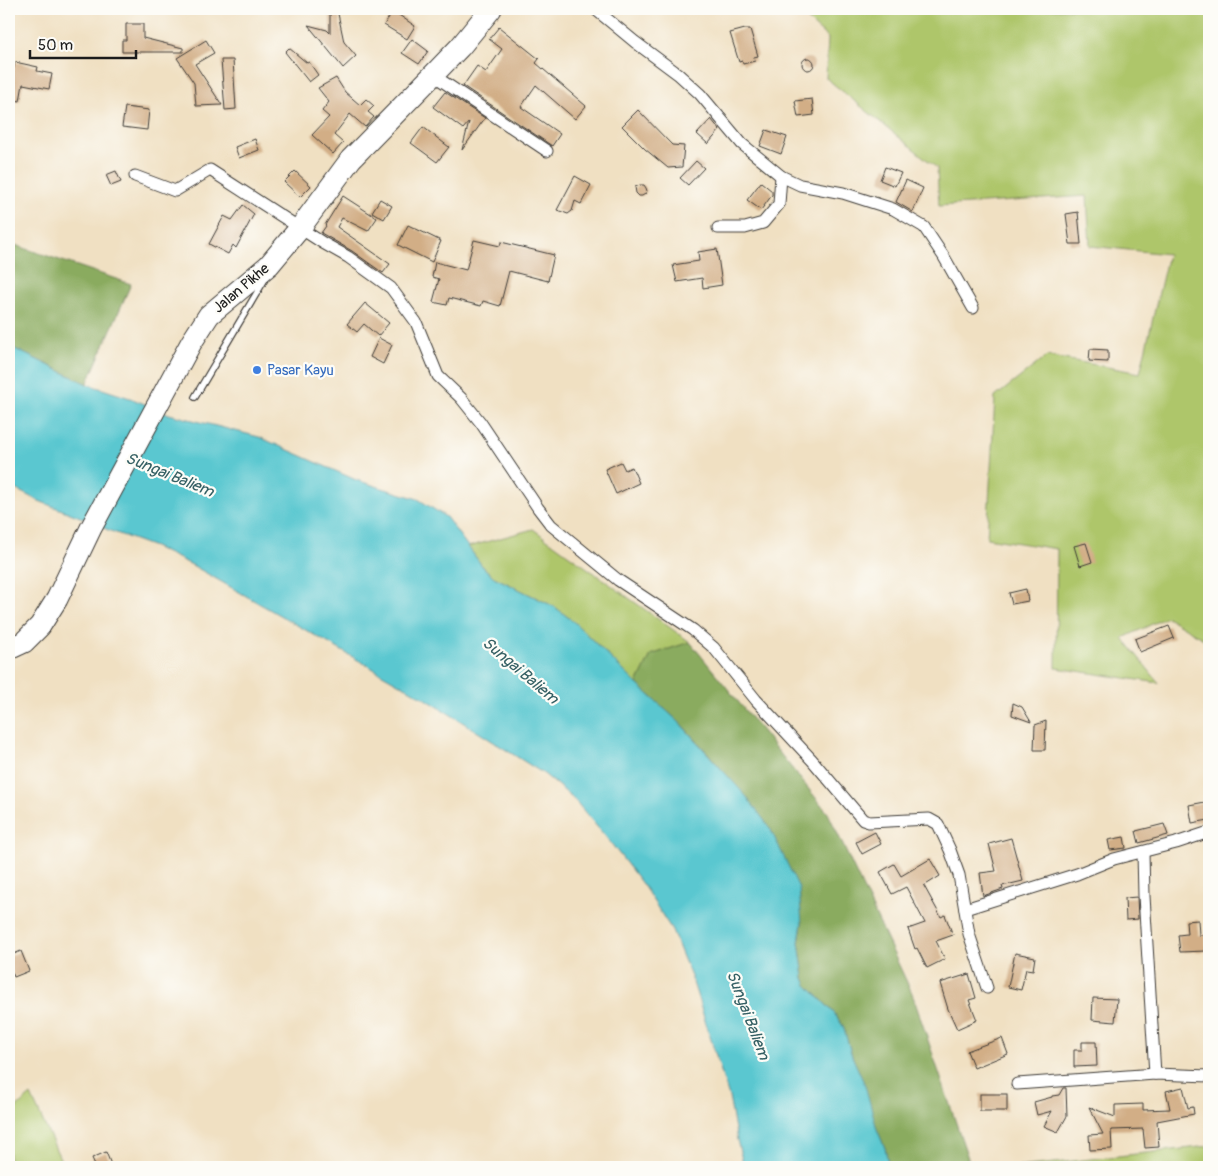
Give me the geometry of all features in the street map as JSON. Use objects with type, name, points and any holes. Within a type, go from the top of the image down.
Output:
[{"type":"highway","name":"Jalan Pikhe","points":[[9,649],[24,642],[40,626],[57,599],[91,528],[190,343],[209,315],[269,265],[300,228],[351,159],[433,76],[491,9]]},
{"type":"street","points":[[595,9],[678,74],[700,94],[742,144],[781,176],[800,185],[843,193],[893,209],[924,227],[944,257],[972,308]]},
{"type":"street","points":[[433,76],[546,151]]},
{"type":"street","points":[[135,176],[175,191],[210,170],[348,258],[391,288],[416,322],[438,376],[461,398],[481,423],[551,525],[618,580],[693,630],[714,648],[756,700],[864,820],[869,822],[929,820],[938,824],[959,875],[969,934],[988,988]]},
{"type":"street","points":[[718,228],[745,228],[763,223],[778,204],[781,176]]},
{"type":"street","points":[[965,909],[1077,874],[1114,859],[1209,832]]},
{"type":"street","points":[[1143,852],[1155,1074]]},
{"type":"street","points":[[1017,1084],[1155,1074],[1209,1076]]},
{"type":"lane","points":[[195,397],[263,283],[269,265]]},
{"type":"green space","points":[[795,9],[1209,9],[1209,674],[1207,641],[1167,617],[1123,638],[1159,683],[1056,668],[1057,549],[987,538],[995,397],[1047,356],[1140,373],[1168,254],[1090,246],[1087,196],[939,206],[937,168],[826,78],[828,38]]},
{"type":"green space","points":[[9,243],[131,284],[87,384],[9,346]]},
{"type":"green space","points":[[533,529],[690,642],[651,655],[637,684],[574,622],[555,607],[494,577],[483,567],[468,547]]},
{"type":"green space","points":[[690,642],[828,813],[912,993],[971,1167],[889,1167],[885,1148],[877,1130],[843,1026],[834,1013],[807,985],[804,978],[799,942],[802,923],[781,853],[770,828],[706,751],[678,721],[637,684],[651,655]]},
{"type":"green space","points":[[31,1095],[64,1167],[9,1167],[9,1114]]},
{"type":"green space","points":[[1209,1146],[1209,1167],[1018,1167]]},
{"type":"water","name":"Sungai Baliem","points":[[9,346],[87,384],[130,398],[169,414],[259,437],[356,480],[418,499],[446,517],[483,567],[494,577],[555,607],[574,622],[678,721],[746,796],[770,828],[799,888],[802,923],[799,942],[804,978],[807,985],[834,1013],[843,1026],[852,1056],[865,1085],[889,1167],[744,1167],[729,1097],[692,979],[672,930],[643,885],[610,842],[573,798],[544,774],[426,699],[192,565],[154,547],[39,501],[9,486]]},
{"type":"building","points":[[330,9],[337,9],[344,42],[356,56],[343,68],[308,25],[327,30],[330,33]]},
{"type":"building","points":[[393,11],[415,26],[407,39],[384,25]]},
{"type":"building","points":[[126,24],[143,24],[143,38],[183,48],[183,52],[122,52],[122,40],[126,40]]},
{"type":"building","points":[[499,27],[539,59],[536,63],[586,106],[575,119],[536,85],[521,107],[560,134],[552,146],[463,86],[477,66],[486,72],[502,49],[489,39]]},
{"type":"building","points":[[750,29],[758,56],[754,57],[755,61],[743,64],[742,61],[739,62],[730,33]]},
{"type":"building","points":[[412,39],[428,51],[419,64],[402,53]]},
{"type":"building","points":[[206,40],[214,53],[195,64],[222,105],[196,106],[194,83],[177,58]]},
{"type":"building","points":[[289,48],[307,63],[309,62],[318,75],[309,82],[285,52]]},
{"type":"building","points":[[808,58],[814,64],[808,70],[802,64]]},
{"type":"building","points":[[221,60],[233,60],[236,109],[225,110]]},
{"type":"building","points":[[15,62],[38,67],[37,71],[52,74],[49,89],[23,84],[20,101],[9,99],[9,75],[12,76]]},
{"type":"building","points":[[336,78],[345,92],[360,105],[366,99],[374,106],[368,112],[374,117],[365,127],[350,114],[334,135],[343,143],[333,154],[312,135],[329,117],[322,111],[329,102],[318,88]]},
{"type":"building","points":[[445,92],[485,118],[462,150],[469,122],[463,129],[433,107]]},
{"type":"building","points":[[812,99],[814,115],[798,117],[795,101]]},
{"type":"building","points":[[125,107],[149,110],[147,130],[122,127]]},
{"type":"building","points":[[638,110],[672,145],[684,146],[682,167],[668,168],[622,126]]},
{"type":"building","points":[[711,119],[720,130],[708,144],[697,134]]},
{"type":"building","points":[[423,127],[449,147],[437,162],[411,143]]},
{"type":"building","points":[[766,130],[787,137],[781,154],[760,146]]},
{"type":"building","points":[[255,139],[259,150],[239,158],[235,147]]},
{"type":"building","points":[[696,161],[704,168],[688,185],[680,178]]},
{"type":"building","points":[[885,167],[901,173],[895,186],[880,180]]},
{"type":"building","points":[[116,171],[121,182],[111,186],[106,175]]},
{"type":"building","points":[[295,171],[311,186],[300,197],[284,182]]},
{"type":"building","points":[[575,176],[591,185],[581,204],[575,201],[572,211],[568,214],[557,210]]},
{"type":"building","points":[[906,180],[923,188],[913,212],[896,202]]},
{"type":"building","points":[[761,182],[772,191],[772,195],[761,210],[747,200]]},
{"type":"building","points":[[644,185],[647,191],[642,196],[636,193],[635,187]]},
{"type":"building","points":[[343,196],[377,218],[368,231],[342,218],[337,227],[390,264],[383,273],[352,251],[321,233]]},
{"type":"building","points":[[380,199],[392,206],[384,219],[372,212]]},
{"type":"building","points":[[243,205],[254,214],[236,248],[233,245],[228,254],[209,244],[224,216],[232,220]]},
{"type":"building","points":[[1078,212],[1081,244],[1070,244],[1066,214]]},
{"type":"building","points":[[408,225],[441,241],[432,262],[398,245]]},
{"type":"building","points":[[474,240],[500,246],[501,242],[554,255],[548,281],[509,271],[500,306],[483,301],[481,306],[449,298],[447,305],[433,302],[439,279],[432,277],[435,262],[466,270]]},
{"type":"building","points":[[717,249],[722,285],[703,288],[702,278],[677,282],[673,265],[699,261],[698,252]]},
{"type":"building","points":[[365,303],[389,323],[378,336],[364,324],[357,332],[347,324]]},
{"type":"building","points":[[379,338],[392,345],[383,364],[370,357]]},
{"type":"building","points":[[1090,349],[1108,350],[1108,362],[1089,361]]},
{"type":"building","points":[[621,462],[625,470],[632,467],[639,483],[616,494],[605,469]]},
{"type":"building","points":[[1086,543],[1092,562],[1080,566],[1074,546]]},
{"type":"building","points":[[1026,589],[1028,601],[1012,604],[1009,593]]},
{"type":"building","points":[[1169,626],[1174,638],[1140,652],[1135,639]]},
{"type":"building","points":[[1013,703],[1022,707],[1031,722],[1012,715]]},
{"type":"building","points":[[1046,721],[1045,750],[1034,750],[1035,725]]},
{"type":"building","points":[[1205,802],[1209,820],[1192,823],[1189,805]]},
{"type":"building","points":[[1164,824],[1168,835],[1139,843],[1136,831]]},
{"type":"building","points":[[875,832],[881,844],[862,854],[856,842]]},
{"type":"building","points":[[1124,837],[1126,848],[1110,850],[1108,840]]},
{"type":"building","points":[[1011,838],[1023,881],[1002,886],[1003,889],[983,896],[980,873],[996,871],[989,844]]},
{"type":"building","points":[[930,859],[940,876],[924,886],[941,917],[945,915],[953,935],[936,941],[945,959],[927,968],[917,948],[915,949],[908,929],[925,923],[906,887],[892,894],[880,872],[894,864],[901,876]]},
{"type":"building","points":[[1137,897],[1138,919],[1126,920],[1125,898]]},
{"type":"building","points":[[1198,920],[1199,935],[1206,935],[1206,951],[1180,952],[1178,935],[1187,934],[1186,921]]},
{"type":"building","points":[[21,951],[29,971],[14,977],[9,965],[9,956]]},
{"type":"building","points":[[1015,953],[1035,957],[1033,970],[1026,969],[1021,990],[1008,987]]},
{"type":"building","points":[[969,974],[976,998],[969,1000],[977,1020],[957,1029],[948,1009],[940,983]]},
{"type":"building","points":[[1093,998],[1117,999],[1115,1022],[1092,1020]]},
{"type":"building","points":[[1002,1038],[1008,1054],[974,1068],[967,1051]]},
{"type":"building","points":[[1082,1042],[1096,1042],[1097,1066],[1074,1067],[1074,1050],[1082,1050]]},
{"type":"building","points":[[1183,1087],[1188,1108],[1193,1107],[1194,1114],[1157,1121],[1159,1147],[1145,1148],[1143,1129],[1111,1130],[1112,1149],[1090,1150],[1089,1135],[1103,1134],[1089,1107],[1115,1117],[1115,1105],[1143,1104],[1143,1110],[1170,1109],[1166,1091]]},
{"type":"building","points":[[1063,1088],[1066,1088],[1067,1116],[1058,1132],[1044,1126],[1052,1111],[1037,1115],[1034,1102],[1059,1095]]},
{"type":"building","points":[[980,1094],[1007,1094],[1007,1111],[980,1111]]},
{"type":"building","points":[[106,1152],[112,1167],[96,1167],[92,1158]]},
{"type":"place","name":"Pasar Kayu","points":[[257,370]]}]
